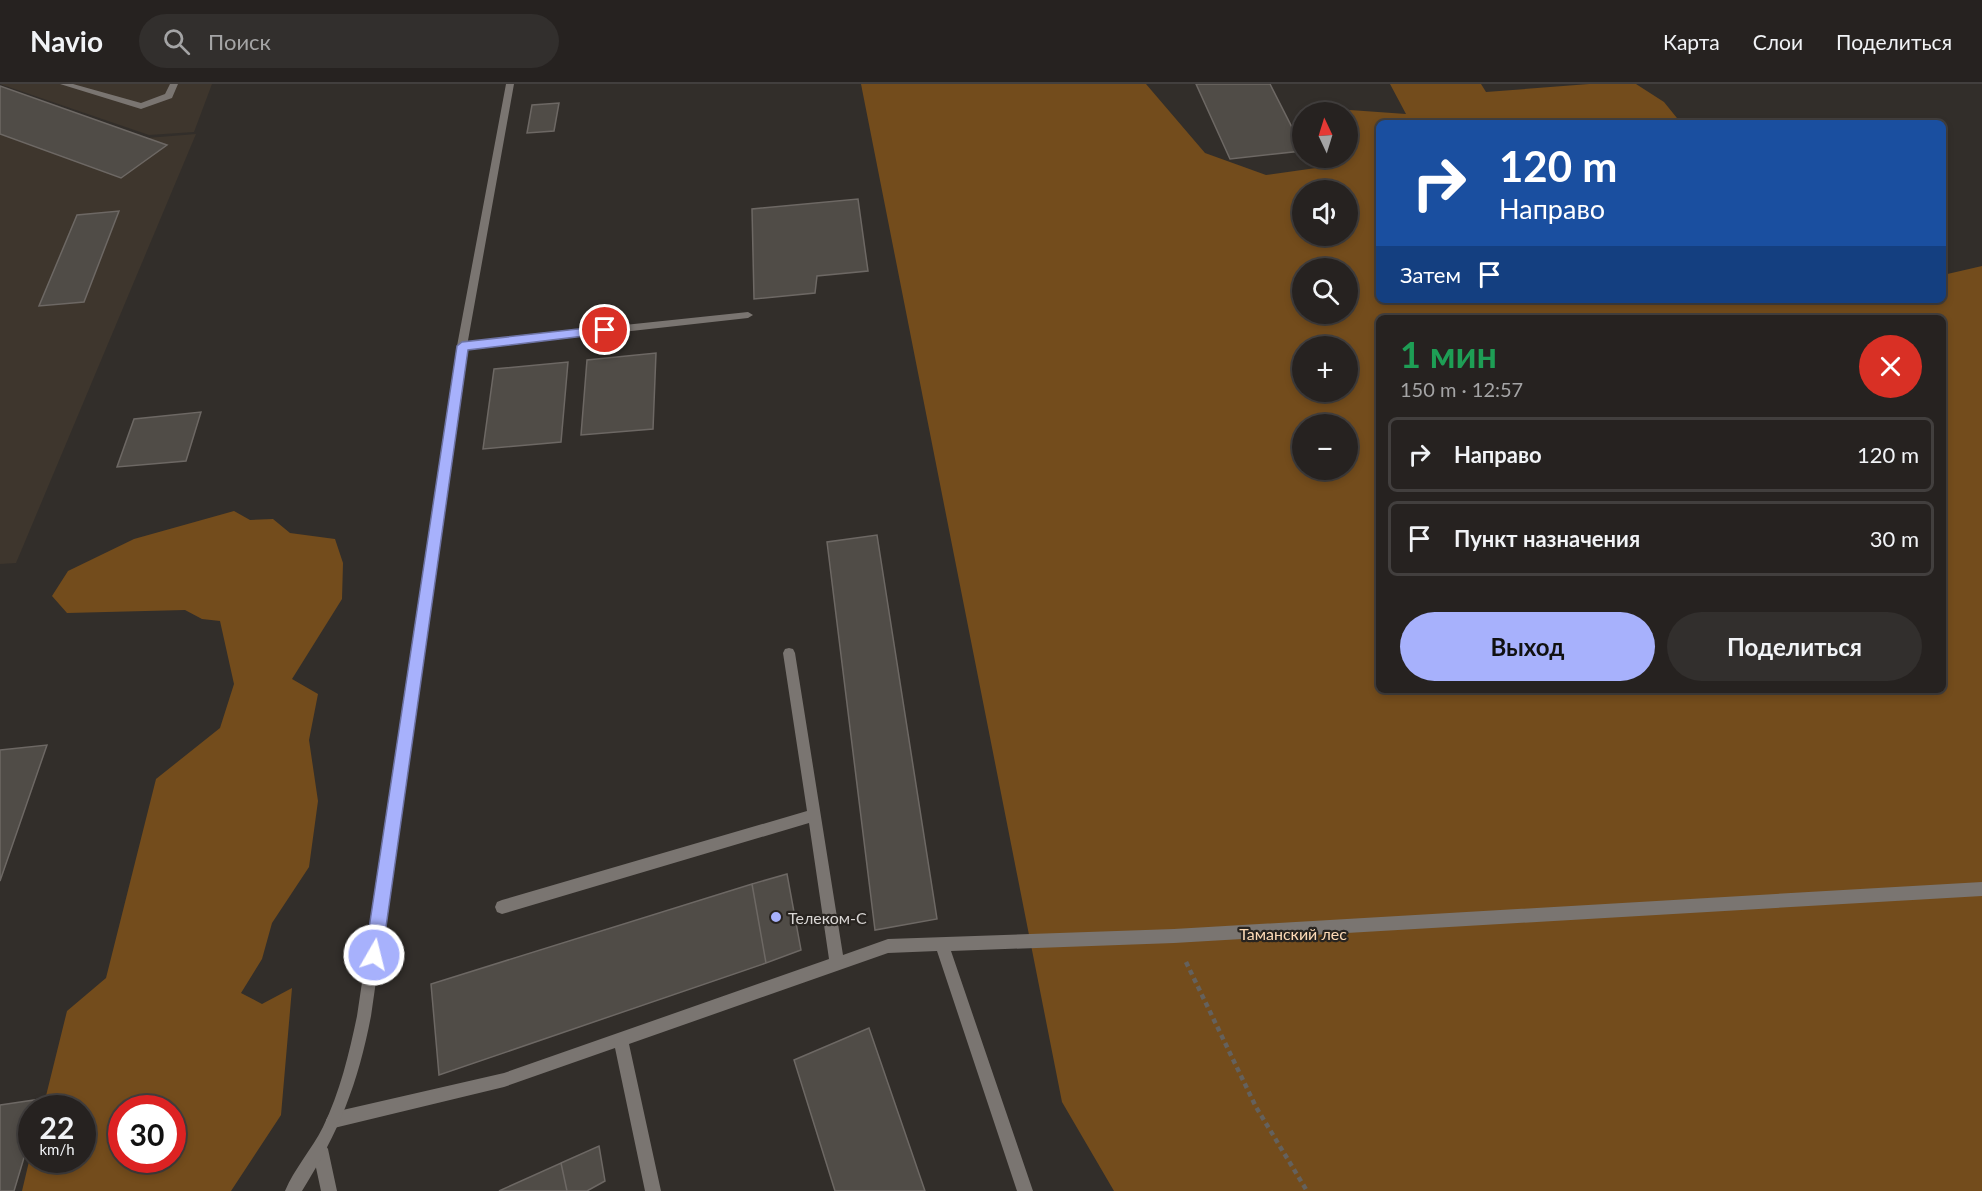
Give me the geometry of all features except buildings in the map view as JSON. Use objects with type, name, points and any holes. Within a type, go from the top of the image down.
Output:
[{"type":"street","points":[[64,84],[141,106],[169,96],[174,84]]},
{"type":"street","points":[[293,1191],[320,1149],[334,1120],[355,1058],[367,1001],[462,346],[510,84]]},
{"type":"street","points":[[462,346],[748,315]]},
{"type":"street","points":[[789,653],[837,964]]},
{"type":"street","points":[[502,907],[814,815]]},
{"type":"street","points":[[334,1120],[504,1080],[888,946],[1174,936],[1982,889]]},
{"type":"street","points":[[942,944],[1025,1191]]},
{"type":"street","points":[[621,1040],[652,1191]]},
{"type":"street","points":[[320,1149],[328,1191]]},
{"type":"path","points":[[1174,936],[1243,1087],[1281,1155],[1307,1191]]},
{"type":"shaded area","points":[[0,84],[212,84],[194,132],[149,135]]},
{"type":"shaded area","points":[[0,86],[147,138],[196,134],[16,563],[0,564]]},
{"type":"green space","name":"Таманский лес","points":[[861,84],[1146,84],[1205,153],[1266,175],[1316,168],[1358,168],[1358,111],[1406,114],[1390,84],[1481,84],[1486,92],[1589,84],[1636,84],[1664,102],[1679,120],[1376,120],[1376,303],[1946,303],[1946,274],[1982,266],[1982,1191],[1114,1191],[1062,1102]]},
{"type":"green space","points":[[234,511],[250,520],[273,519],[290,533],[335,539],[343,563],[342,599],[292,679],[318,694],[309,740],[318,801],[309,867],[272,923],[262,959],[241,993],[262,1004],[292,988],[281,1115],[231,1191],[22,1191],[26,1173],[96,1173],[96,1095],[46,1095],[67,1011],[106,978],[156,779],[220,728],[234,684],[220,621],[202,619],[185,610],[67,613],[52,596],[68,571],[134,539]]},
{"type":"place","name":"Телеком-С","points":[[776,917]]},
{"type":"route","points":[[374,955],[462,346],[605,330]]}]
